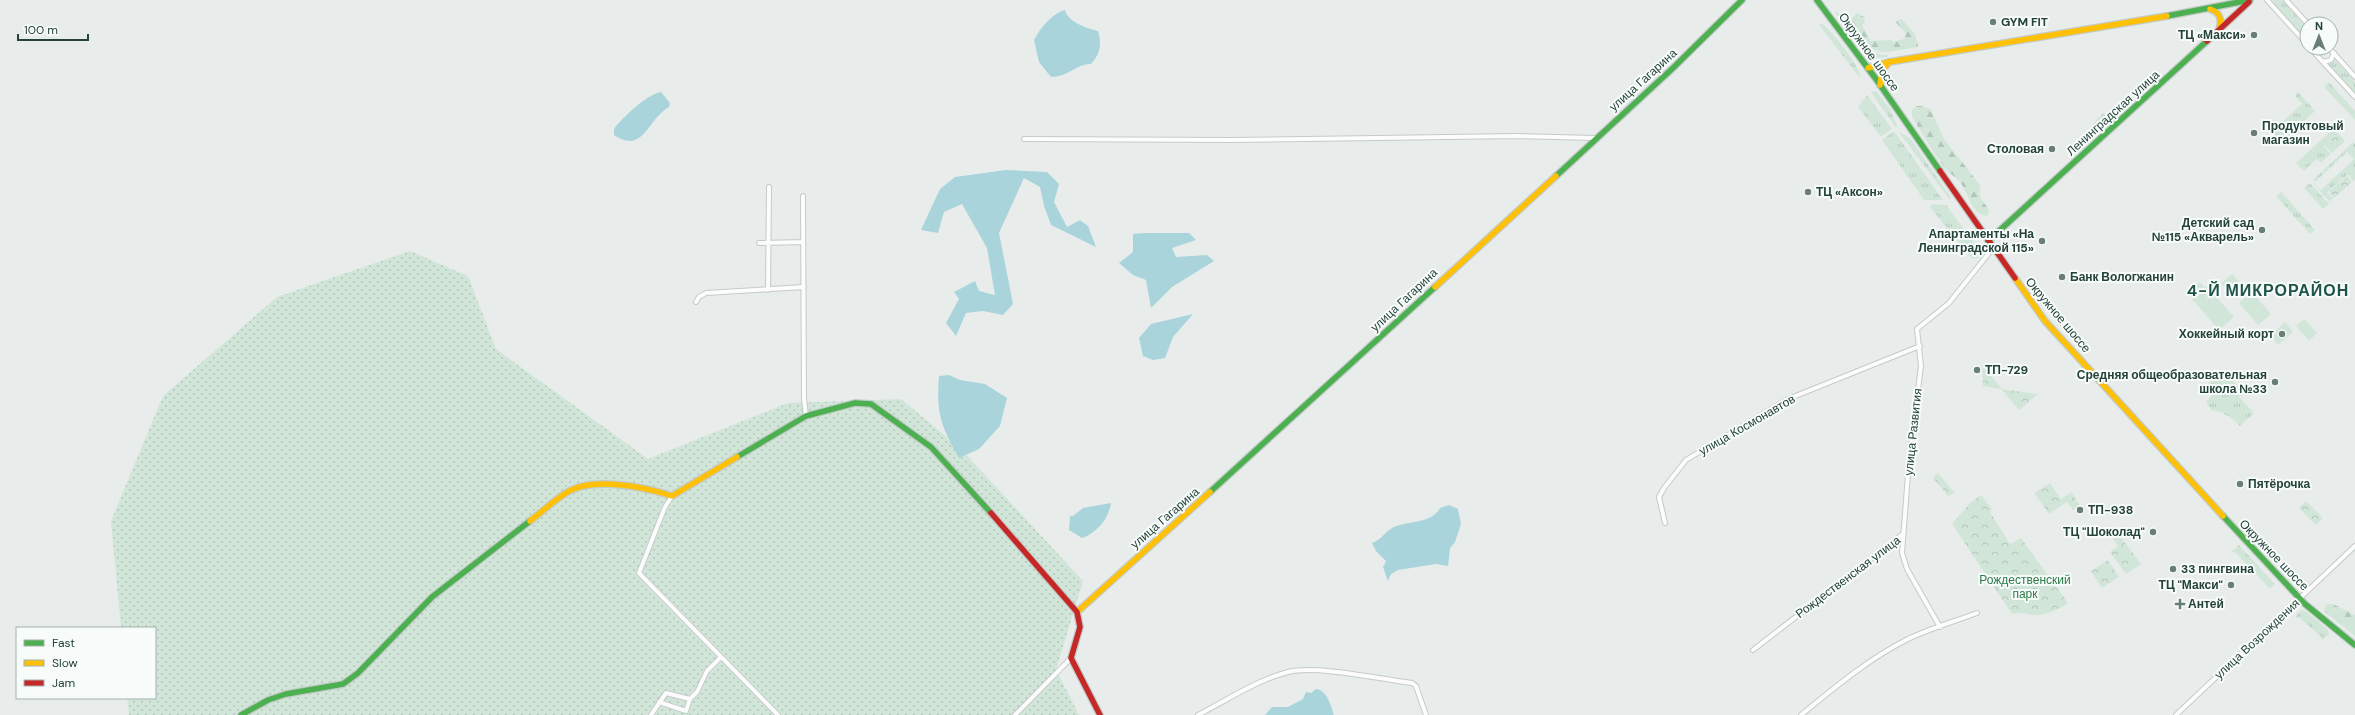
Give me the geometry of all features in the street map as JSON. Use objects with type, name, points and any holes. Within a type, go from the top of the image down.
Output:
[{"type":"street","name":"улица Гагарина","points":[[1077,612],[1239,468],[1673,68],[1742,0]]},
{"type":"street","name":"Окружное шоссе","points":[[1816,0],[1868,68],[1988,241],[2054,332],[2299,598],[2355,645]]},
{"type":"street","name":"Ленинградская улица","points":[[1868,68],[1889,62],[2209,9],[2250,0]]},
{"type":"street","name":"Ленинградская улица","points":[[1988,241],[2250,0]]},
{"type":"street","points":[[2267,0],[2299,35]]},
{"type":"street","points":[[2286,0],[2301,16]]},
{"type":"street","points":[[2209,9],[2220,15],[2221,19],[2219,30]]},
{"type":"street","points":[[2317,56],[2355,97]]},
{"type":"street","points":[[2323,62],[2331,60],[2333,56]]},
{"type":"street","points":[[2337,56],[2355,77]]},
{"type":"street","points":[[1880,85],[1882,71],[1889,62]]},
{"type":"street","points":[[1024,139],[1231,140],[1510,136],[1596,138]]},
{"type":"street","points":[[768,290],[770,187]]},
{"type":"street","points":[[803,196],[804,399],[806,416]]},
{"type":"street","points":[[759,243],[803,242]]},
{"type":"street","name":"улица Развития","points":[[1903,534],[1921,366],[1917,329],[1949,303],[1993,248]]},
{"type":"street","points":[[696,302],[699,297],[706,293],[804,287]]},
{"type":"street","name":"улица Космонавтов","points":[[1665,523],[1659,498],[1664,488],[1686,460],[1788,399],[1920,346]]},
{"type":"street","points":[[778,715],[639,573],[665,507],[672,496],[806,416],[846,404],[867,404],[879,408],[931,447],[952,468],[1077,612],[1080,627],[1071,658],[1015,715]]},
{"type":"street","points":[[241,715],[263,702],[286,694],[343,684],[358,672],[432,597],[567,492],[589,487],[614,486],[661,492],[672,496]]},
{"type":"street","name":"Рождественская улица","points":[[1903,534],[1903,560],[1940,626]]},
{"type":"street","name":"Рождественская улица","points":[[1753,650],[1903,534]]},
{"type":"street","name":"улица Возрождения","points":[[2176,715],[2355,546]]},
{"type":"street","points":[[1801,715],[1855,671],[1900,643],[1940,626],[1977,613]]},
{"type":"street","points":[[659,702],[686,711],[690,699],[697,692],[707,671],[721,657]]},
{"type":"street","points":[[1071,658],[1100,715]]},
{"type":"street","points":[[1198,715],[1264,680],[1289,672],[1308,669],[1412,683],[1416,686],[1426,715]]},
{"type":"street","points":[[652,715],[666,693],[690,699]]},
{"type":"green space","points":[[2273,0],[2282,0],[2299,19],[2299,33],[2274,5]]},
{"type":"green space","points":[[1836,11],[1864,46],[1871,51],[1887,55],[1887,57],[1876,58],[1867,53],[1835,12]]},
{"type":"green space","points":[[1857,13],[1864,17],[1865,23],[1862,25],[1871,41],[1892,40],[1893,42],[1904,39],[1906,34],[1895,21],[1902,19],[1915,34],[1918,45],[1917,47],[1885,52],[1872,48],[1866,43],[1851,24],[1852,18]]},
{"type":"green space","points":[[1822,23],[1839,41],[1851,58],[1856,66],[1860,78],[1819,25]]},
{"type":"green space","points":[[2333,58],[2355,82],[2355,93],[2327,63]]},
{"type":"green space","points":[[2329,82],[2355,111],[2355,120],[2324,87]]},
{"type":"green space","points":[[1876,91],[1891,110],[1897,126],[1896,128],[1871,92]]},
{"type":"green space","points":[[2298,92],[2315,111],[2281,144],[2271,132],[2302,104],[2295,96]]},
{"type":"green space","points":[[1867,95],[1892,129],[1881,137],[1858,107]]},
{"type":"green space","points":[[1917,106],[1923,106],[1931,110],[1944,139],[1980,185],[1980,197],[1989,210],[1988,216],[1977,212],[1962,186],[1956,178],[1947,171],[1936,156],[1912,117],[1912,110]]},
{"type":"green space","points":[[2103,113],[2111,121],[2101,132],[2093,124]]},
{"type":"green space","points":[[2334,128],[2338,133],[2324,146],[2331,154],[2321,163],[2317,159],[2304,171],[2296,163]]},
{"type":"green space","points":[[1894,131],[1943,200],[1924,200],[1882,140]]},
{"type":"green space","points":[[1898,131],[1910,138],[1950,196],[1950,200]]},
{"type":"green space","points":[[2338,133],[2345,141],[2332,153],[2325,145]]},
{"type":"green space","points":[[2353,142],[2355,144],[2355,179],[2353,181],[2348,174],[2327,192],[2333,198],[2330,202],[2312,182],[2321,190],[2354,159],[2347,152],[2315,182],[2313,180]]},
{"type":"green space","points":[[2347,176],[2352,182],[2334,198],[2329,191]]},
{"type":"green space","points":[[2310,183],[2329,204],[2323,209],[2304,188]]},
{"type":"green space","points":[[2281,192],[2315,230],[2310,234],[2276,196]]},
{"type":"green space","points":[[1933,204],[1946,205],[1982,254],[1978,258],[1972,259],[1930,207]]},
{"type":"green space","points":[[410,251],[468,276],[496,349],[648,459],[788,403],[901,399],[961,449],[1083,581],[1056,670],[1079,715],[129,715],[127,699],[156,699],[156,627],[121,627],[111,521],[163,396],[277,297]]},
{"type":"green space","points":[[2232,274],[2244,287],[2233,297],[2221,283]]},
{"type":"green space","points":[[2200,282],[2205,288],[2207,286],[2234,317],[2219,330],[2192,299],[2199,293],[2193,297],[2189,291]]},
{"type":"green space","points":[[2252,292],[2271,314],[2258,325],[2239,303]]},
{"type":"green space","points":[[2304,319],[2317,333],[2309,341],[2296,326]]},
{"type":"green space","name":"Хоккейный корт","points":[[2285,322],[2293,332],[2278,345],[2270,336]]},
{"type":"green space","points":[[1982,365],[2002,389],[2038,394],[2019,410],[2001,389],[1983,386]]},
{"type":"green space","points":[[2226,373],[2243,392],[2239,397],[2254,413],[2240,426],[2227,415],[2211,410],[2206,402],[2213,394],[2209,382]]},
{"type":"green space","points":[[1938,473],[1955,493],[1948,496],[1933,478]]},
{"type":"green space","points":[[2050,483],[2061,499],[2071,492],[2080,505],[2073,510],[2067,502],[2049,514],[2034,493]]},
{"type":"green space","name":"Рождественский парк","points":[[1981,495],[1992,509],[1990,512],[2010,544],[2021,538],[2068,603],[2060,608],[2040,615],[2024,613],[2012,614],[1952,524],[1971,502]]},
{"type":"green space","points":[[2306,501],[2323,518],[2316,525],[2299,508]]},
{"type":"green space","points":[[2117,532],[2141,564],[2126,574],[2110,552],[2118,546],[2111,536]]},
{"type":"green space","points":[[2239,545],[2275,584],[2270,589],[2235,552],[2231,552]]},
{"type":"green space","points":[[2108,560],[2119,577],[2102,588],[2091,571]]},
{"type":"green space","points":[[2327,604],[2333,604],[2355,615],[2355,636],[2325,612],[2324,609]]},
{"type":"green space","points":[[2301,610],[2306,611],[2328,630],[2329,635],[2322,640],[2321,637],[2299,617],[2296,618],[2297,614]]},
{"type":"water","points":[[1065,10],[1074,21],[1084,27],[1098,31],[1100,40],[1099,49],[1091,64],[1081,66],[1062,75],[1051,77],[1039,62],[1034,40],[1043,26],[1051,18]]},
{"type":"water","points":[[661,92],[670,103],[669,107],[655,119],[639,138],[632,141],[624,140],[614,135],[614,129],[629,113],[649,97]]},
{"type":"water","points":[[1006,170],[1047,172],[1059,184],[1054,202],[1067,227],[1080,220],[1088,226],[1096,247],[1051,225],[1044,206],[1040,187],[1024,178],[999,233],[1013,304],[1003,315],[983,311],[966,313],[956,336],[946,323],[959,299],[954,292],[975,281],[979,291],[995,295],[987,248],[962,204],[944,212],[938,233],[921,230],[940,189],[955,177]]},
{"type":"water","points":[[1189,233],[1196,240],[1172,248],[1176,257],[1207,255],[1214,261],[1172,287],[1151,308],[1146,280],[1133,275],[1119,263],[1133,252],[1133,234]]},
{"type":"water","points":[[1193,314],[1173,337],[1165,358],[1153,360],[1143,356],[1139,338],[1151,324]]},
{"type":"water","points":[[949,375],[960,380],[985,384],[1007,398],[1000,426],[979,449],[959,458],[944,428],[939,410],[939,376]]},
{"type":"water","points":[[1111,503],[1105,519],[1093,533],[1082,538],[1069,530],[1070,516],[1073,516],[1083,508]]},
{"type":"water","points":[[1449,505],[1458,509],[1461,524],[1455,542],[1450,548],[1448,566],[1436,564],[1398,570],[1391,574],[1388,581],[1383,567],[1386,561],[1376,551],[1372,543],[1392,528],[1424,520],[1436,513],[1440,508]]},
{"type":"water","points":[[1316,689],[1320,690],[1326,695],[1334,715],[1265,715],[1272,707],[1288,707],[1303,699],[1306,692],[1311,693]]},
{"type":"traffic: fast","points":[[1556,176],[1673,68],[1742,0]]},
{"type":"traffic: fast","points":[[1817,0],[1876,79],[1940,171]]},
{"type":"traffic: fast","points":[[2167,16],[2250,0]]},
{"type":"traffic: fast","points":[[1988,241],[2207,41]]},
{"type":"traffic: fast","points":[[1210,492],[1435,287]]},
{"type":"traffic: fast","points":[[737,457],[806,416],[855,403],[871,404],[931,447],[991,513]]},
{"type":"traffic: fast","points":[[2223,516],[2305,604],[2355,645]]},
{"type":"traffic: fast","points":[[241,715],[268,700],[286,694],[343,684],[358,673],[432,597],[530,521]]},
{"type":"traffic: slow","points":[[2210,9],[2220,17],[2219,30]]},
{"type":"traffic: slow","points":[[1868,68],[1889,62],[2167,16]]},
{"type":"traffic: slow","points":[[1880,85],[1882,71],[1889,62]]},
{"type":"traffic: slow","points":[[1435,287],[1556,176]]},
{"type":"traffic: slow","points":[[2015,278],[2045,321],[2223,516]]},
{"type":"traffic: slow","points":[[530,521],[566,493],[577,488],[590,485],[619,485],[648,489],[672,496],[737,457]]},
{"type":"traffic: slow","points":[[1077,612],[1210,492]]},
{"type":"traffic: jam","points":[[2207,41],[2249,2]]},
{"type":"traffic: jam","points":[[1940,171],[2015,278]]},
{"type":"traffic: jam","points":[[991,513],[1077,612],[1080,627],[1071,658],[1100,715]]},
{"type":"place","name":"GYM FIT","points":[[1993,22]]},
{"type":"place","name":"ТЦ «Макси»","points":[[2254,35]]},
{"type":"place","name":"Продуктовый магазин","points":[[2254,133]]},
{"type":"place","name":"Столовая","points":[[2052,149]]},
{"type":"place","name":"ТЦ «Аксон»","points":[[1808,192]]},
{"type":"place","name":"Детский сад №115 «Акварель»","points":[[2262,230]]},
{"type":"place","name":"Апартаменты «На Ленинградской 115»","points":[[2042,241]]},
{"type":"place","name":"Банк Вологжанин","points":[[2062,277]]},
{"type":"place","name":"Хоккейный корт","points":[[2282,334]]},
{"type":"place","name":"ТП-729","points":[[1977,370]]},
{"type":"place","name":"Средняя общеобразовательная школа №33","points":[[2275,382]]},
{"type":"place","name":"Пятёрочка","points":[[2240,484]]},
{"type":"place","name":"ТП-938","points":[[2080,510]]},
{"type":"place","name":"ТЦ \"Шоколад\"","points":[[2153,532]]},
{"type":"place","name":"33 пингвина","points":[[2173,569]]},
{"type":"place","name":"ТЦ \"Макси\"","points":[[2231,585]]},
{"type":"place","name":"Антей","points":[[2180,604]]},
{"type":"district","name":"4-Й МИКРОРАЙОН","points":[[2268,290]]}]
